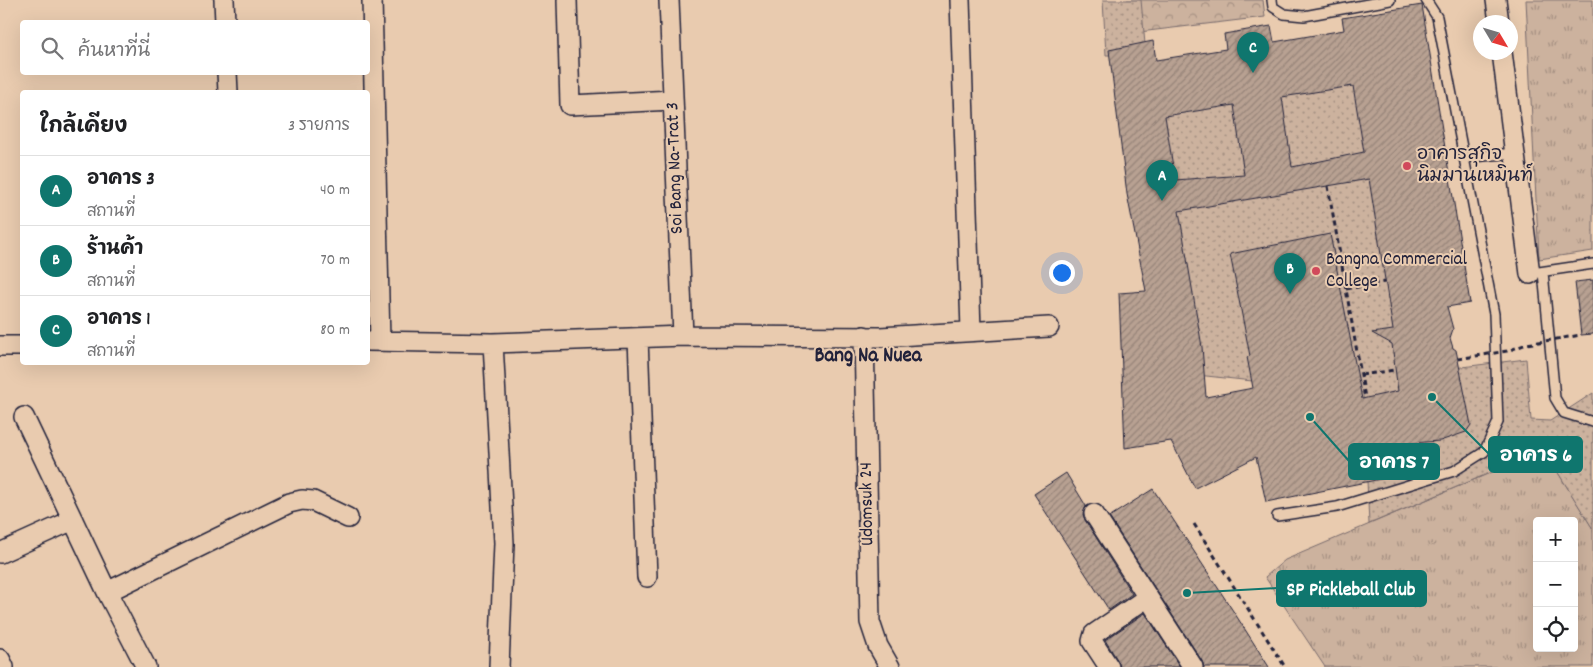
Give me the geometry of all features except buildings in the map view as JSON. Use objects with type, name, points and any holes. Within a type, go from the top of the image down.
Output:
[{"type":"street","points":[[224,0],[225,20]]},
{"type":"street","points":[[372,0],[374,341],[493,343],[683,336],[880,337],[971,330],[1049,327]]},
{"type":"street","points":[[567,0],[570,105],[673,100]]},
{"type":"street","name":"Soi Bang Na-Trat 3","points":[[669,0],[683,336]]},
{"type":"street","points":[[960,0],[971,330]]},
{"type":"street","points":[[1496,0],[1498,15]]},
{"type":"street","points":[[1503,60],[1514,153],[1537,273]]},
{"type":"street","points":[[227,75],[228,90]]},
{"type":"street","name":"Udomsuk 24","points":[[864,336],[870,622],[878,646],[890,667]]},
{"type":"street","points":[[638,338],[647,577]]},
{"type":"street","points":[[493,343],[504,543],[499,667]]},
{"type":"street","points":[[0,346],[20,346]]},
{"type":"street","points":[[24,417],[107,592],[146,667]]},
{"type":"street","points":[[107,592],[289,503],[302,500],[313,502],[348,518]]},
{"type":"street","points":[[1094,514],[1193,667]]},
{"type":"street","points":[[0,553],[73,520]]},
{"type":"street","points":[[1109,667],[1092,641],[1092,637],[1148,597]]},
{"type":"street","points":[[0,659],[4,667]]},
{"type":"lane","points":[[1272,0],[1273,7],[1284,14],[1304,16],[1390,0]]},
{"type":"lane","points":[[1277,516],[1336,507],[1454,471],[1484,452],[1498,422],[1494,314],[1437,17],[1426,0]]},
{"type":"lane","points":[[1464,158],[1514,153]]},
{"type":"lane","points":[[1593,264],[1537,273],[1555,398],[1564,413],[1593,422]]},
{"type":"path","points":[[1328,186],[1365,398]]},
{"type":"path","points":[[1346,289],[1385,282]]},
{"type":"path","points":[[1458,359],[1508,351],[1527,344],[1581,335]]},
{"type":"path","points":[[1361,375],[1395,370]]},
{"type":"path","points":[[1194,524],[1285,667]]},
{"type":"green space","points":[[1103,0],[1141,0],[1146,55],[1106,55]]},
{"type":"green space","points":[[1127,0],[1263,0],[1265,17],[1131,33]]},
{"type":"green space","points":[[1526,0],[1593,0],[1593,251],[1539,259]]},
{"type":"green space","points":[[1362,83],[1414,373],[1526,359],[1531,420],[1550,421],[1593,393],[1593,529],[1544,450],[1369,524],[1363,393],[1188,374],[1152,117]]},
{"type":"green space","points":[[1544,450],[1593,529],[1593,667],[1325,667],[1265,577],[1285,560]]},
{"type":"place","name":"อาคาร 1","points":[[1253,73]]},
{"type":"place","name":"อาคารสุกิจ นิมมานเหมินท์","points":[[1407,166]]},
{"type":"place","name":"อาคาร 3","points":[[1162,201]]},
{"type":"place","name":"Bangna Commercial College","points":[[1316,271]]},
{"type":"place","name":"ร้านค้า","points":[[1290,294]]},
{"type":"place","name":"อาคาร 6","points":[[1432,397]]},
{"type":"place","name":"อาคาร 7","points":[[1310,417]]},
{"type":"place","name":"SP Pickleball Club","points":[[1187,593]]},
{"type":"district","name":"Bang Na Nuea","points":[[868,357]]}]
